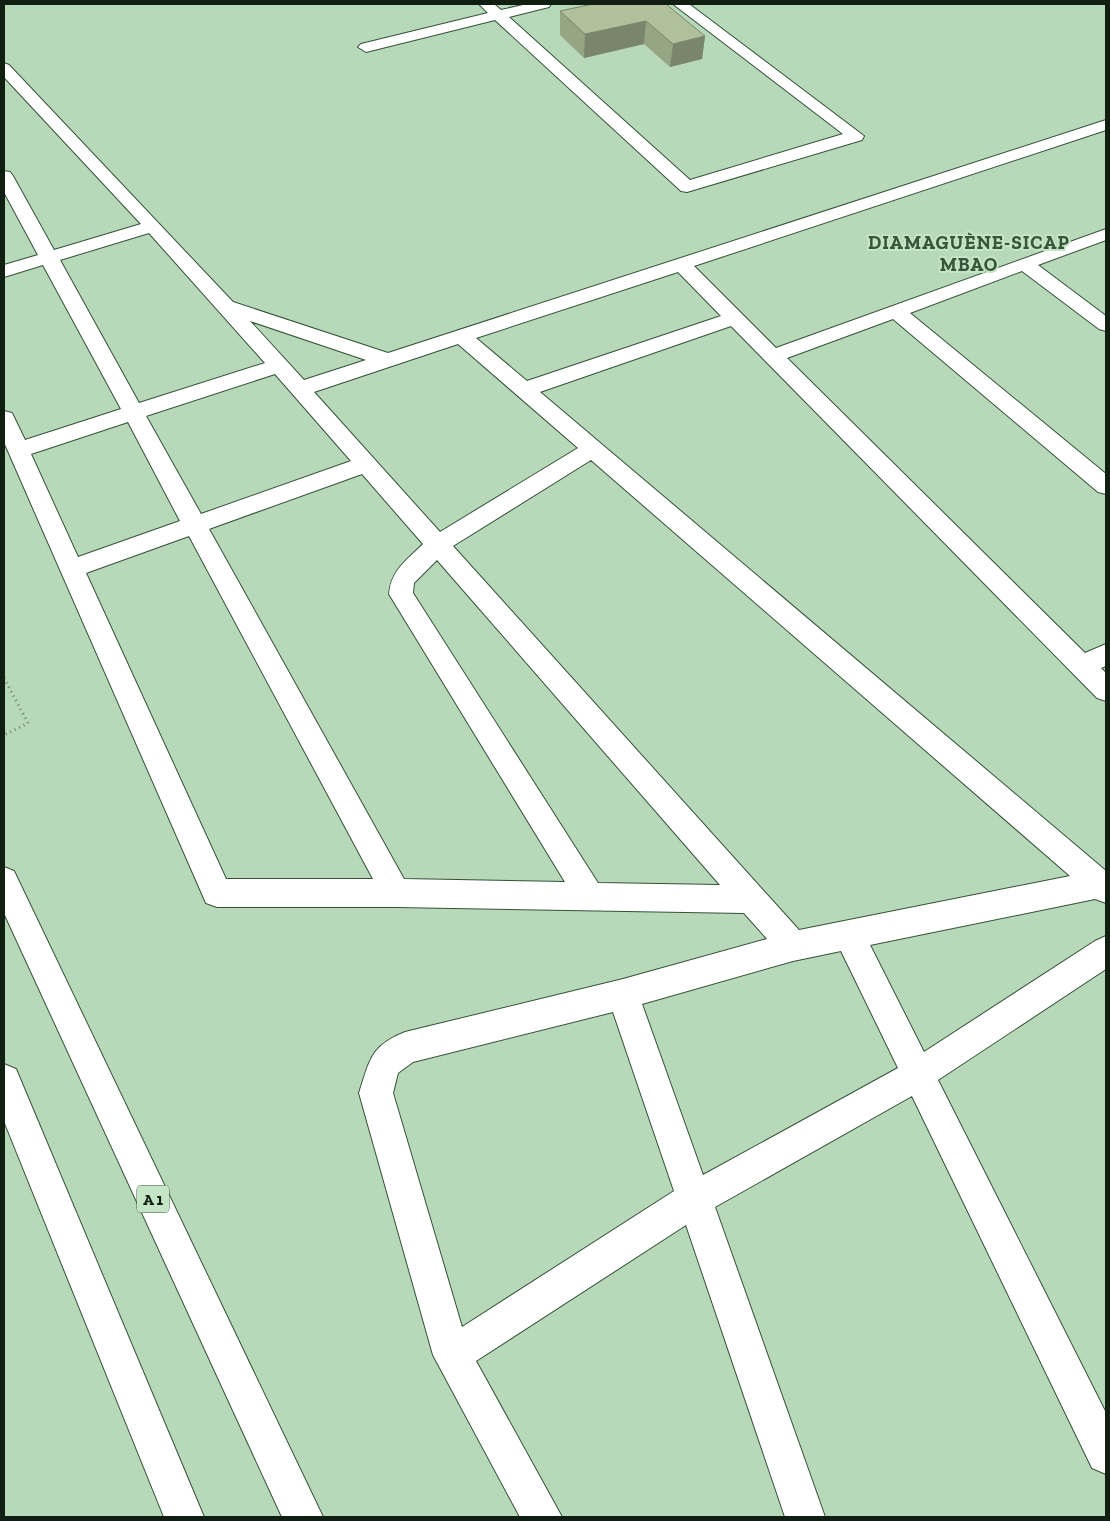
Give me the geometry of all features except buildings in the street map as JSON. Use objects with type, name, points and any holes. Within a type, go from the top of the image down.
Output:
[{"type":"main road","points":[[486,4],[687,187],[856,136],[680,4]]},
{"type":"main road","points":[[366,47],[544,4]]},
{"type":"main road","points":[[4,68],[19,95],[152,226],[225,306],[749,899],[793,946]]},
{"type":"main road","points":[[300,389],[681,264],[1102,130]]},
{"type":"main road","points":[[4,176],[396,893]]},
{"type":"main road","points":[[4,271],[152,226]]},
{"type":"main road","points":[[773,356],[1106,234]]},
{"type":"main road","points":[[681,264],[1106,690]]},
{"type":"main road","points":[[1024,264],[1106,325]]},
{"type":"main road","points":[[225,306],[387,360]]},
{"type":"main road","points":[[896,311],[1106,486]]},
{"type":"main road","points":[[524,390],[735,318]]},
{"type":"main road","points":[[461,336],[1103,886]]},
{"type":"main road","points":[[18,450],[278,366]]},
{"type":"main road","points":[[4,418],[217,893],[396,893],[749,899]]},
{"type":"main road","points":[[590,896],[401,594],[402,580],[436,545],[593,449]]},
{"type":"main road","points":[[71,569],[365,464]]},
{"type":"main road","points":[[1082,666],[1106,654]]},
{"type":"main road","name":"A 1","points":[[4,881],[303,1517]]},
{"type":"main road","points":[[542,1517],[452,1355],[376,1093],[385,1063],[406,1048],[623,994],[793,946],[1103,886]]},
{"type":"main road","points":[[849,935],[1106,1454]]},
{"type":"main road","points":[[452,1355],[694,1199],[919,1074],[1106,951]]},
{"type":"main road","points":[[623,994],[805,1517]]},
{"type":"main road","points":[[4,1081],[184,1517]]},
{"type":"path","points":[[4,678],[28,723],[4,735]]},
{"type":"district","name":"DIAMAGUÈNE-SICAP MBAO","points":[[969,253]]}]
